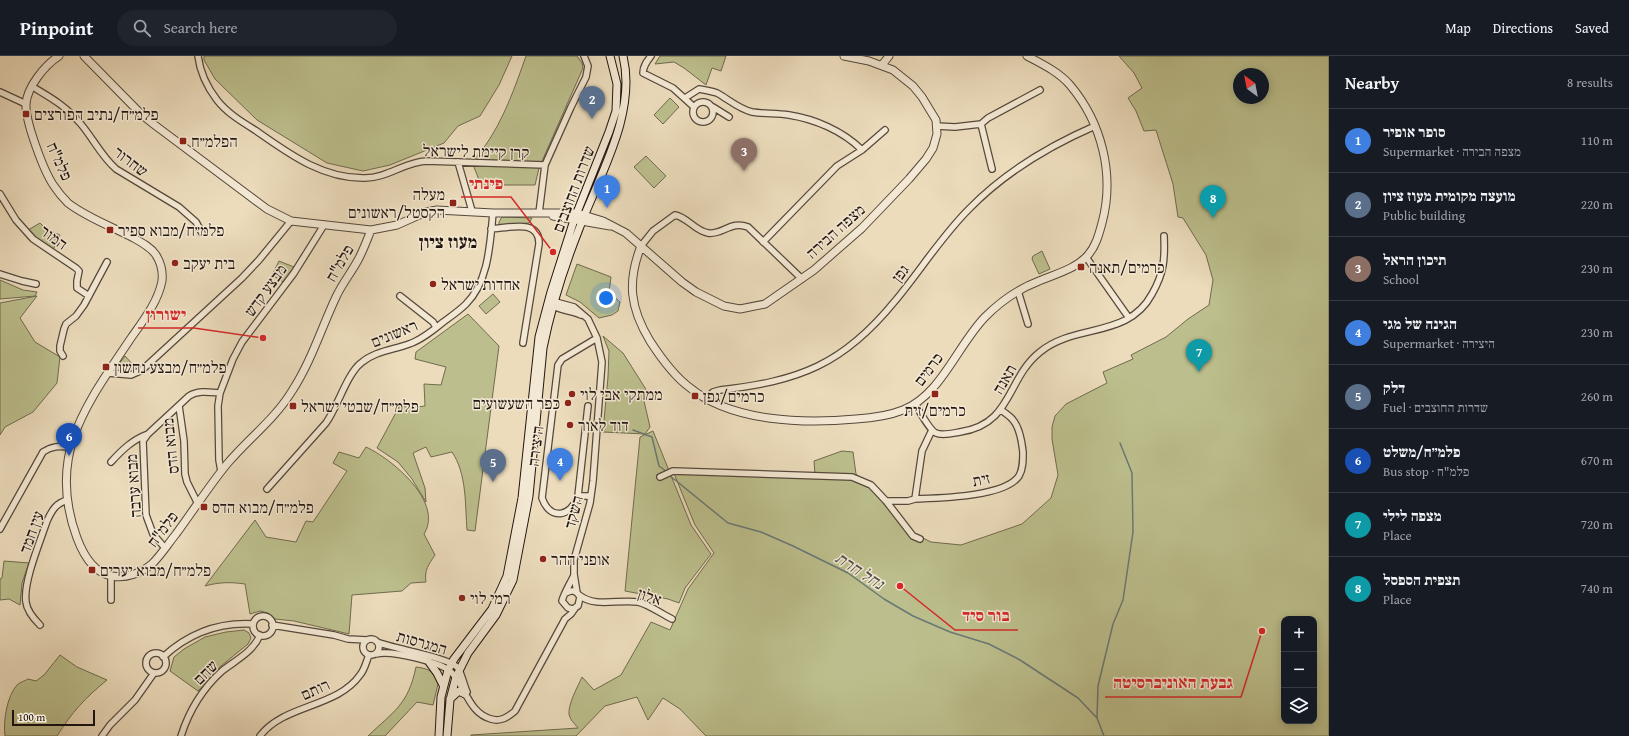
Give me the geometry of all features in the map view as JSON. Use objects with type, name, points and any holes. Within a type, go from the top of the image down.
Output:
[{"type":"street","points":[[0,92],[26,104],[38,78],[48,65],[58,56]]},
{"type":"street","name":"פלמ\"ח","points":[[26,104],[28,121],[43,163],[53,185],[60,194],[76,208],[142,242],[157,256],[163,272],[162,282],[154,304],[88,403],[70,447],[67,482],[68,500],[74,530],[85,554],[91,564],[100,572],[111,576],[130,576],[150,566],[222,471],[283,404],[292,392],[310,358],[339,290],[359,259],[371,230],[291,221],[267,209],[142,115],[84,56]]},
{"type":"street","name":"קרן קיימת לישראל","points":[[198,56],[202,75],[208,87],[218,101],[234,116],[296,159],[313,167],[338,175],[366,178],[383,175],[416,162],[434,161],[545,165]]},
{"type":"street","points":[[540,213],[545,165],[586,76],[588,66],[584,56]]},
{"type":"street","name":"שדרות החוצבים","points":[[439,736],[443,685],[449,667],[492,609],[507,576],[522,498],[539,337],[552,303],[579,217],[616,110],[617,84],[610,56]]},
{"type":"street","name":"שדרות החוצבים","points":[[579,217],[623,117],[626,84],[623,56]]},
{"type":"street","points":[[651,56],[645,63],[643,73],[672,88],[694,107]]},
{"type":"street","name":"מצפה הבירה","points":[[371,230],[397,225],[426,212],[437,210],[540,213],[579,217],[618,228],[696,292],[724,306],[740,309],[765,304],[802,279],[862,228],[926,160],[933,148],[937,134],[936,120],[930,108],[913,86],[893,70],[882,65],[844,56]]},
{"type":"street","points":[[882,65],[889,56]]},
{"type":"street","name":"כרמים","points":[[641,246],[633,276],[632,295],[638,319],[668,367],[690,388],[706,398],[754,416],[800,421],[827,421],[871,418],[901,411],[915,404],[928,394],[970,334],[996,307],[1018,291],[1070,268],[1086,257],[1095,245],[1100,234],[1107,194],[1107,174],[1104,152],[1095,126],[1085,107],[1068,83],[1056,73],[1027,56]]},
{"type":"street","name":"שחרור","points":[[33,87],[56,100],[71,113],[80,123],[98,151],[116,170],[179,207],[196,222],[202,233]]},
{"type":"street","points":[[685,98],[699,89],[706,90],[716,93],[752,112],[788,114],[802,117],[843,135],[862,150]]},
{"type":"street","points":[[936,126],[955,127],[981,124],[988,118],[1040,90]]},
{"type":"street","points":[[713,107],[714,113],[710,120],[700,122],[695,118],[693,111],[694,107],[699,102],[704,101],[710,104],[728,117]]},
{"type":"street","points":[[981,124],[992,169]]},
{"type":"street","name":"גפן","points":[[706,398],[713,392],[720,390],[754,386],[793,377],[828,362],[844,352],[881,318],[941,240],[983,195],[1010,174],[1044,152],[1076,134],[1095,126]]},
{"type":"street","points":[[763,242],[837,166],[862,150],[885,130]]},
{"type":"street","points":[[458,162],[472,211]]},
{"type":"street","name":"המור","points":[[0,194],[16,220],[33,239],[79,271],[76,281],[77,288],[89,296]]},
{"type":"street","name":"ראשונים","points":[[267,489],[315,437],[334,411],[350,377],[362,362],[383,351],[409,345],[418,340],[466,304],[474,294],[486,265],[492,212]]},
{"type":"street","points":[[641,246],[653,231],[675,215],[680,216],[703,232],[710,234],[734,225],[742,224],[748,227],[802,279]]},
{"type":"street","points":[[108,373],[131,375],[142,370],[242,278],[291,221]]},
{"type":"street","name":"מבצע קדש","points":[[222,471],[219,460],[218,406],[220,393],[233,359],[242,342],[287,283],[324,225]]},
{"type":"street","points":[[491,229],[523,226],[535,230],[538,234],[539,244],[522,343]]},
{"type":"street","name":"תאנה","points":[[932,430],[936,434],[954,433],[973,429],[993,419],[1001,410],[1022,372],[1040,351],[1062,339],[1111,326],[1129,318],[1141,310],[1159,282],[1164,265],[1164,236]]},
{"type":"street","points":[[1086,257],[1129,318]]},
{"type":"street","points":[[63,356],[60,351],[60,346],[66,324],[76,316],[89,296],[107,262]]},
{"type":"street","points":[[0,274],[36,284]]},
{"type":"street","points":[[1018,291],[1028,324]]},
{"type":"street","points":[[400,296],[433,322],[436,327]]},
{"type":"street","points":[[552,303],[574,307],[588,319],[597,338]]},
{"type":"street","name":"שדרות החוצבים","points":[[447,736],[450,700],[456,677],[468,653],[496,615],[513,580],[528,506],[543,348],[552,303]]},
{"type":"street","name":"היצירה","points":[[578,496],[575,503],[563,514],[556,513],[547,508],[542,498],[558,365],[562,359],[597,338]]},
{"type":"street","name":"השקד","points":[[578,594],[574,574],[576,550],[591,496],[601,375],[601,357],[597,338]]},
{"type":"street","name":"מבוא ערבה","points":[[165,548],[153,534],[146,515],[143,449],[144,441],[148,434],[194,393],[220,393]]},
{"type":"street","points":[[915,404],[932,430],[922,451],[915,499]]},
{"type":"street","name":"מבוא הדס","points":[[179,406],[184,441],[185,474],[187,482],[198,504]]},
{"type":"street","points":[[588,406],[578,496],[591,496]]},
{"type":"street","name":"זית","points":[[886,501],[908,501],[915,499],[956,497],[992,491],[1007,486],[1018,477],[1024,462],[1014,421],[1001,410]]},
{"type":"street","points":[[111,462],[135,439],[148,434]]},
{"type":"street","points":[[0,529],[43,452],[50,447],[70,447]]},
{"type":"street","points":[[660,477],[673,471],[852,477],[871,485],[886,501],[913,536],[920,539]]},
{"type":"street","name":"עין חמד","points":[[40,625],[29,611],[26,603],[28,581],[51,512],[56,505],[68,500]]},
{"type":"street","name":"השקד","points":[[566,593],[574,574]]},
{"type":"street","points":[[110,600],[111,576]]},
{"type":"street","points":[[456,677],[477,712],[490,719],[500,720],[511,715],[519,705],[565,619],[571,614],[580,600],[578,594],[572,591],[566,593],[563,598],[565,619]]},
{"type":"street","name":"אלון","points":[[578,594],[585,599],[595,602]]},
{"type":"street","name":"אלון","points":[[577,606],[595,602],[638,602],[672,619]]},
{"type":"street","points":[[563,604],[570,609],[577,606]]},
{"type":"street","points":[[263,616],[270,619],[272,625],[269,633],[260,636],[254,631],[253,624],[257,618],[263,616]]},
{"type":"street","points":[[163,657],[184,640],[205,630],[227,624],[253,624]]},
{"type":"street","points":[[272,625],[326,633],[348,639],[372,639],[377,642],[380,648],[376,654],[369,655],[364,652],[363,648],[348,639]]},
{"type":"street","name":"שחם","points":[[181,736],[186,720],[194,704],[206,688],[221,672],[253,648],[260,636]]},
{"type":"street","points":[[363,648],[364,643],[367,640]]},
{"type":"street","name":"המגרסות","points":[[377,642],[389,647],[432,657],[449,667],[456,677]]},
{"type":"street","name":"המגרסות","points":[[376,654],[388,652],[459,670]]},
{"type":"street","points":[[102,736],[110,725],[135,700],[154,673],[160,672],[164,668],[166,662],[163,657],[155,653],[147,658],[147,667],[154,673]]},
{"type":"street","name":"רותם","points":[[260,736],[276,721],[347,688],[362,674],[369,655]]},
{"type":"street","points":[[429,662],[443,685]]},
{"type":"street","points":[[459,670],[470,702]]},
{"type":"street","points":[[450,700],[459,691],[465,694]]},
{"type":"green space","points":[[204,56],[512,56],[499,85],[480,116],[458,126],[444,143],[390,165],[363,171],[327,163],[257,120],[215,79],[204,60]]},
{"type":"green space","points":[[526,56],[577,56],[582,63],[583,68],[539,168],[535,185],[481,185],[472,162],[482,151],[498,125],[516,84]]},
{"type":"green space","points":[[660,56],[726,56],[721,71],[712,68],[706,85],[674,62],[655,64]]},
{"type":"green space","points":[[1119,56],[1329,56],[1329,736],[706,736],[680,709],[663,698],[648,720],[637,697],[605,706],[576,736],[471,736],[578,728],[570,718],[569,710],[582,677],[594,690],[621,675],[651,622],[670,630],[688,589],[714,553],[695,525],[673,471],[815,474],[814,461],[842,451],[853,452],[856,474],[911,532],[931,542],[961,545],[1022,524],[1051,498],[1058,475],[1052,439],[1052,427],[1055,416],[1066,404],[1107,383],[1103,372],[1133,359],[1131,355],[1166,337],[1188,319],[1209,305],[1213,280],[1206,255],[1183,218],[1178,217],[1173,184],[1156,130],[1144,131],[1136,111],[1128,98],[1142,88],[1134,73]]},
{"type":"green space","points":[[670,98],[679,107],[663,124],[654,115]]},
{"type":"green space","points":[[646,156],[666,176],[654,188],[634,167]]},
{"type":"green space","points":[[502,217],[532,218],[529,223],[499,225]]},
{"type":"green space","points":[[40,223],[46,229],[60,235],[53,250],[33,236],[28,230]]},
{"type":"green space","points":[[1042,251],[1050,269],[1039,274],[1032,259],[1033,256]]},
{"type":"green space","points":[[279,261],[294,267],[283,282],[272,275]]},
{"type":"green space","points":[[577,264],[611,277],[609,292],[620,302],[618,311],[612,315],[599,318],[580,302],[566,295]]},
{"type":"green space","points":[[0,280],[23,290],[37,292],[35,296],[0,299]]},
{"type":"green space","points":[[493,294],[500,302],[486,314],[479,306]]},
{"type":"green space","points":[[37,296],[20,318],[35,342],[60,357],[57,383],[33,412],[5,427],[0,435],[0,303]]},
{"type":"green space","points":[[468,314],[499,346],[475,531],[467,530],[463,480],[457,461],[452,452],[431,457],[426,447],[413,453],[425,488],[426,502],[412,479],[398,462],[377,448],[400,405],[409,408],[425,406],[424,384],[441,385],[446,367],[415,359],[416,352]]},
{"type":"green space","points":[[603,336],[623,353],[647,391],[644,401],[650,427],[645,434],[603,432],[609,351]]},
{"type":"green space","points":[[125,356],[137,369],[120,372],[115,369]]},
{"type":"green space","points":[[653,431],[691,525],[711,554],[685,588],[679,603],[668,599],[625,591],[640,437]]},
{"type":"green space","points":[[366,447],[389,461],[401,471],[421,496],[427,509],[428,522],[424,534],[435,555],[426,571],[426,582],[411,583],[402,591],[352,595],[349,634],[294,621],[275,619],[268,613],[260,611],[250,614],[245,584],[225,583],[205,586],[255,520],[266,537],[296,542],[306,521],[313,522],[347,471],[333,463],[339,452],[359,458]]},
{"type":"green space","points":[[4,561],[29,563],[22,583],[20,605],[9,599],[0,600],[0,579],[2,578]]},
{"type":"green space","points":[[244,630],[249,633],[251,638],[248,644],[221,666],[198,691],[170,671],[174,657],[184,649],[205,637],[226,632]]},
{"type":"green space","points":[[60,655],[77,667],[107,680],[79,706],[57,736],[5,736],[6,709],[8,702],[18,684],[28,679],[36,681],[44,675]]},
{"type":"green space","points":[[416,667],[430,671],[438,684],[433,705],[417,702],[385,736],[368,736],[393,713],[404,699],[413,680]]},
{"type":"waterway","name":"נחל חרת","points":[[633,430],[652,437],[659,466],[667,472]]},
{"type":"waterway","points":[[1097,718],[1098,686],[1113,624],[1123,600],[1133,532],[1132,473],[1120,443]]},
{"type":"waterway","name":"נחל חרת","points":[[669,475],[728,523],[761,532],[793,546],[848,573],[884,599],[913,616],[950,632],[989,644],[1020,660],[1078,698],[1097,718],[1104,736]]},
{"type":"place","name":"פלמ״ח/נתיב הפורצים","points":[[26,114]]},
{"type":"place","name":"מועצה מקומית מעוז ציון","points":[[592,119]]},
{"type":"place","name":"הפלמ״ח","points":[[183,141]]},
{"type":"place","name":"תיכון הראל","points":[[744,171]]},
{"type":"place","name":"מעלה הקסטל/ראשונים","points":[[453,203]]},
{"type":"place","name":"סופר אופיר","points":[[607,208]]},
{"type":"place","name":"תצפית הספסל","points":[[1213,218]]},
{"type":"place","name":"פלמ״ח/מבוא ספיר","points":[[110,230]]},
{"type":"place","name":"פינתי","points":[[553,252]]},
{"type":"place","name":"בית יעקב","points":[[175,263]]},
{"type":"place","name":"כרמים/תאנה","points":[[1081,267]]},
{"type":"place","name":"אחדות ישראל","points":[[433,284]]},
{"type":"place","name":"ישורון","points":[[263,338]]},
{"type":"place","name":"פלמ״ח/מבצע נחשון","points":[[106,367]]},
{"type":"place","name":"מצפה לילי","points":[[1199,372]]},
{"type":"place","name":"ממתקי אבי לוי","points":[[572,394]]},
{"type":"place","name":"כרמים/זית","points":[[935,394]]},
{"type":"place","name":"כרמים/גפן","points":[[695,396]]},
{"type":"place","name":"כפר השעשועים","points":[[568,403]]},
{"type":"place","name":"פלמ״ח/שבטי ישראל","points":[[293,406]]},
{"type":"place","name":"דוד לאור","points":[[570,425]]},
{"type":"place","name":"פלמ״ח/משלט","points":[[69,456]]},
{"type":"place","name":"הגינה של מגי","points":[[560,481]]},
{"type":"place","name":"דלק","points":[[493,482]]},
{"type":"place","name":"פלמ״ח/מבוא הדס","points":[[204,507]]},
{"type":"place","name":"אופני ההר","points":[[543,559]]},
{"type":"place","name":"פלמ״ח/מבוא יערים","points":[[92,570]]},
{"type":"place","name":"בור סיד","points":[[900,586]]},
{"type":"place","name":"רמי לוי","points":[[462,598]]},
{"type":"place","name":"גבעת האוניברסיטה","points":[[1262,631]]},
{"type":"district","name":"מעוז ציון","points":[[448,241]]}]
